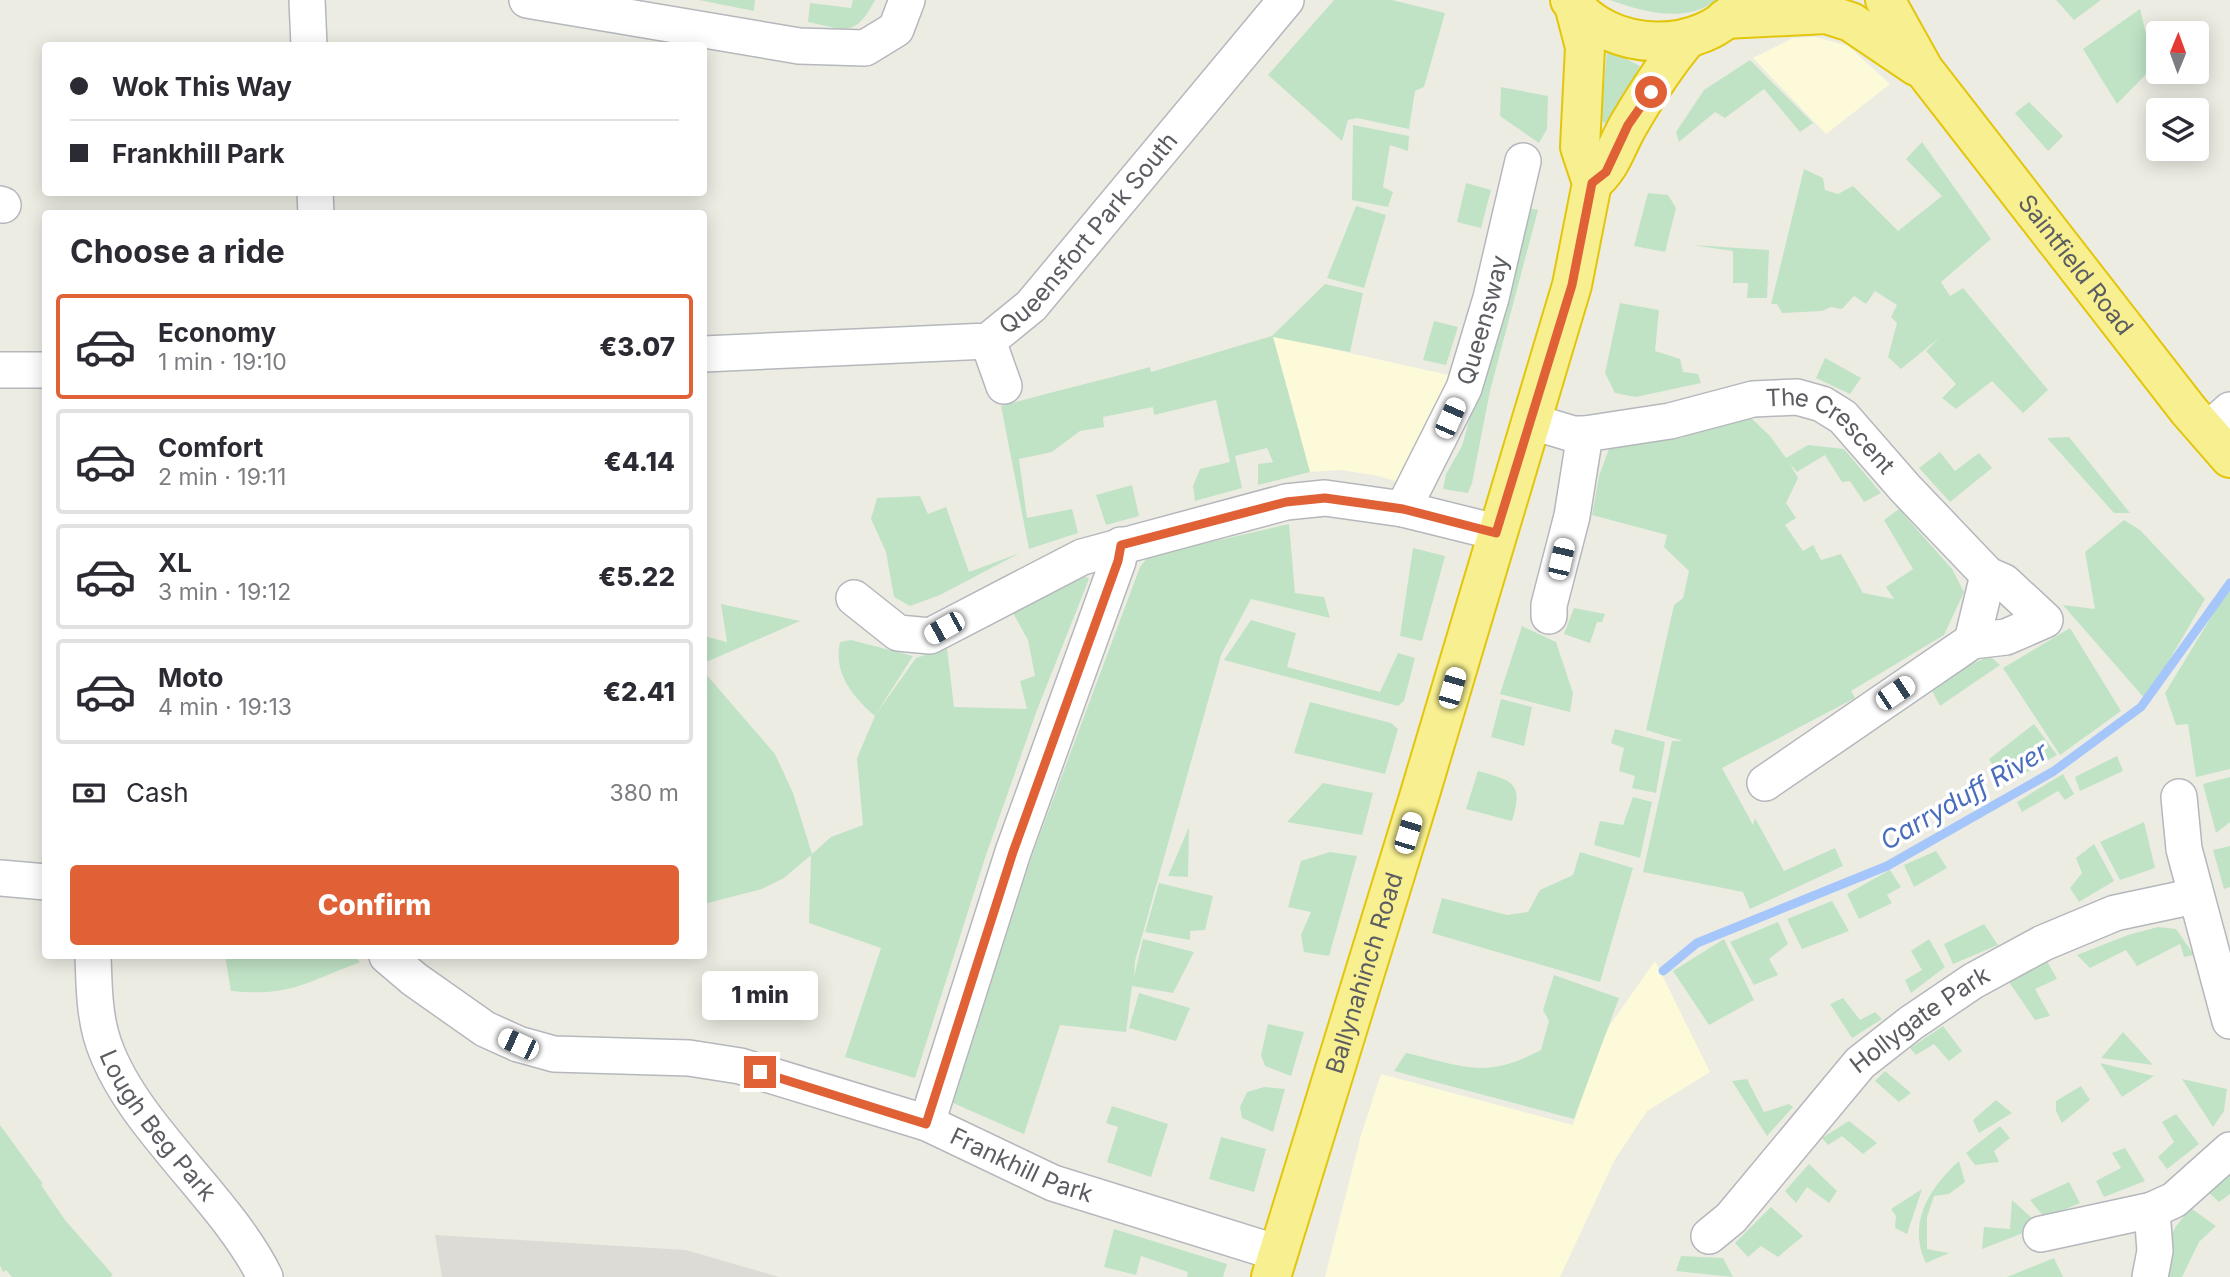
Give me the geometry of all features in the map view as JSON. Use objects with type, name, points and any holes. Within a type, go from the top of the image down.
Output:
[{"type":"highway","name":"Saintfield Road","points":[[1885,0],[1924,70],[2222,433]]},
{"type":"highway","points":[[1572,3],[1603,28],[1631,39],[1661,42],[1688,39],[1734,10]]},
{"type":"highway","name":"Ballynahinch Road","points":[[1274,1265],[1419,797],[1572,285],[1592,183],[1580,147],[1585,47],[1572,3]]},
{"type":"highway","name":"Saintfield Road","points":[[1734,10],[1826,14],[1852,22],[1878,37],[1904,60],[1924,70]]},
{"type":"highway","name":"Ballynahinch Road","points":[[1592,183],[1606,172],[1628,125],[1669,61],[1688,39]]},
{"type":"street","points":[[307,0],[309,42]]},
{"type":"street","points":[[531,0],[799,46],[865,48],[896,29],[907,0]]},
{"type":"street","name":"Queensfort Park South","points":[[707,354],[988,341],[1031,306],[1286,0]]},
{"type":"street","name":"Queensway","points":[[1403,509],[1464,388],[1491,298],[1523,161]]},
{"type":"street","points":[[988,341],[1004,386]]},
{"type":"street","points":[[0,370],[42,370]]},
{"type":"street","name":"The Crescent","points":[[1530,421],[1573,434],[1586,434],[1670,421],[1754,399],[1797,397],[1822,404],[1843,417],[1905,488],[1988,575],[2004,582],[2045,620],[2006,637],[1972,641],[1765,783]]},
{"type":"street","points":[[1549,616],[1549,606],[1572,516],[1586,434]]},
{"type":"street","points":[[855,598],[898,633],[930,636],[1082,557],[1286,502],[1325,498],[1403,509],[1496,533]]},
{"type":"street","points":[[926,1124],[1023,823],[1118,561],[1121,545]]},
{"type":"street","points":[[1972,641],[1988,575]]},
{"type":"street","points":[[2179,797],[2184,849],[2195,895],[2223,985],[2230,1021]]},
{"type":"street","points":[[0,878],[42,882]]},
{"type":"street","name":"Hollygate Park","points":[[1709,1236],[1731,1219],[1860,1063],[1911,1023],[1973,981],[2043,943],[2115,913],[2195,895]]},
{"type":"street","name":"Lough Beg Park","points":[[93,959],[100,1034],[113,1066],[134,1100],[243,1240],[265,1277]]},
{"type":"street","name":"Frankhill Park","points":[[391,959],[485,1029],[518,1044],[554,1054],[689,1058],[740,1066],[926,1124],[1053,1183],[1274,1265]]},
{"type":"street","points":[[2041,1234],[2152,1210],[2174,1200],[2230,1150]]},
{"type":"street","points":[[2150,1277],[2155,1251],[2152,1210]]},
{"type":"shaded area","points":[[1816,37],[1848,46],[1890,84],[1826,134],[1753,58],[1793,38]]},
{"type":"shaded area","points":[[1273,336],[1453,376],[1414,487],[1379,476],[1341,470],[1310,472]]},
{"type":"shaded area","points":[[1655,961],[1710,1072],[1647,1111],[1614,1161],[1560,1277],[1325,1277],[1361,1135],[1381,1074],[1573,1125],[1594,1059],[1610,1025]]},
{"type":"shaded area","points":[[435,1235],[686,1250],[779,1277],[442,1277]]},
{"type":"green space","points":[[699,0],[755,0],[754,11]]},
{"type":"green space","points":[[853,0],[875,0],[855,26],[841,29],[808,22],[810,3],[851,8]]},
{"type":"green space","points":[[1334,0],[1392,0],[1445,13],[1424,87],[1415,91],[1409,129],[1357,118],[1348,120],[1342,141],[1268,75]]},
{"type":"green space","points":[[1610,0],[1717,0],[1692,12],[1678,14],[1650,12]]},
{"type":"green space","points":[[2056,0],[2101,0],[2074,20]]},
{"type":"green space","points":[[2140,9],[2146,33],[2146,74],[2117,104],[2083,49]]},
{"type":"green space","points":[[1607,49],[1640,66],[1610,125],[1601,121]]},
{"type":"green space","points":[[1750,60],[1813,123],[1800,132],[1764,89],[1725,118],[1715,112],[1679,142],[1676,132],[1704,90]]},
{"type":"green space","points":[[1501,87],[1548,96],[1547,129],[1539,143],[1500,116]]},
{"type":"green space","points":[[2029,102],[2063,136],[2048,151],[2015,113]]},
{"type":"green space","points":[[1353,125],[1409,136],[1408,151],[1390,145],[1383,187],[1393,192],[1388,207],[1352,200]]},
{"type":"green space","points":[[1922,142],[1991,239],[1941,282],[1950,296],[1963,288],[2048,390],[2023,413],[1992,381],[1956,409],[1942,398],[1956,384],[1926,351],[1939,338],[1901,369],[1888,357],[1897,323],[1891,317],[1897,305],[1875,291],[1866,304],[1854,296],[1842,309],[1831,307],[1822,311],[1782,313],[1777,304],[1771,304],[1804,169],[1823,178],[1825,190],[1838,194],[1853,186],[1898,231],[1942,196],[1906,159]]},
{"type":"green space","points":[[1466,183],[1491,190],[1481,228],[1457,222]]},
{"type":"green space","points":[[1648,193],[1668,195],[1676,208],[1665,252],[1634,246]]},
{"type":"green space","points":[[1356,206],[1386,215],[1364,288],[1327,278]]},
{"type":"green space","points":[[1529,208],[1538,210],[1490,391],[1472,483],[1468,493],[1443,489],[1446,474],[1462,446]]},
{"type":"green space","points":[[1692,245],[1769,250],[1767,298],[1747,298],[1748,283],[1733,283],[1733,251]]},
{"type":"green space","points":[[1325,284],[1363,293],[1350,352],[1273,337],[1310,472],[1258,485],[1258,464],[1273,462],[1267,448],[1235,456],[1242,488],[1195,501],[1193,486],[1200,469],[1230,462],[1216,400],[1154,415],[1153,407],[1103,417],[1104,427],[1080,431],[1052,452],[1019,459],[1027,518],[1072,509],[1078,533],[1029,549],[1001,406],[1150,367],[1151,372],[1272,336]]},
{"type":"green space","points":[[1620,303],[1659,310],[1655,351],[1680,359],[1683,372],[1698,374],[1701,383],[1636,397],[1615,393],[1605,373]]},
{"type":"green space","points":[[1434,321],[1458,327],[1446,365],[1423,360]]},
{"type":"green space","points":[[1825,358],[1861,378],[1850,394],[1816,378]]},
{"type":"green space","points":[[1748,415],[1770,436],[1786,458],[1808,445],[1844,449],[1881,493],[1864,502],[1850,481],[1842,482],[1825,455],[1797,472],[1790,464],[1798,478],[1786,503],[1796,518],[1785,525],[1803,551],[1813,545],[1821,560],[1841,554],[1863,593],[1894,599],[1886,587],[1913,569],[1884,520],[1899,509],[1952,569],[1964,592],[1944,635],[1851,691],[1855,698],[1722,768],[1753,825],[1755,818],[1784,871],[1835,848],[1843,866],[1750,909],[1743,892],[1643,872],[1672,741],[1683,741],[1646,730],[1674,605],[1683,598],[1689,571],[1664,547],[1667,535],[1592,515],[1599,476],[1609,449],[1628,440],[1665,432],[1681,438]]},
{"type":"green space","points":[[2069,437],[2130,513],[2114,513],[2047,438]]},
{"type":"green space","points":[[1940,452],[1955,471],[1979,453],[1992,468],[1950,502],[1919,468]]},
{"type":"green space","points":[[1132,485],[1139,516],[1106,525],[1096,495]]},
{"type":"green space","points":[[920,496],[928,514],[946,507],[969,572],[1020,553],[940,595],[910,606],[894,597],[886,552],[871,519],[877,498]]},
{"type":"green space","points":[[2124,520],[2140,530],[2205,599],[2146,700],[2063,605],[2095,609],[2085,552]]},
{"type":"green space","points":[[1289,524],[1295,593],[1324,597],[1330,618],[1251,599],[1221,655],[1135,961],[1134,977],[1143,939],[1194,952],[1173,993],[1132,986],[1126,1032],[1060,1025],[1024,1134],[953,1103],[1030,861],[1140,567],[1147,558],[1163,553]]},
{"type":"green space","points":[[1413,548],[1445,556],[1422,641],[1400,636]]},
{"type":"green space","points":[[1087,577],[1089,579],[1037,710],[986,855],[915,1078],[845,1057],[881,948],[809,923],[811,855],[784,878],[762,889],[707,903],[707,675],[775,754],[793,793],[812,854],[831,837],[863,825],[857,758],[875,716],[859,701],[842,674],[839,664],[840,642],[851,640],[913,656],[876,714],[916,658],[947,648],[954,707],[1027,709],[1020,681],[1035,676],[1028,640],[1013,613],[1074,580]]},
{"type":"green space","points":[[2230,586],[2230,769],[2196,777],[2188,724],[2176,725],[2165,693]]},
{"type":"green space","points":[[721,604],[800,621],[707,662],[707,637],[727,642]]},
{"type":"green space","points":[[1574,608],[1605,614],[1602,622],[1597,622],[1590,643],[1564,634]]},
{"type":"green space","points":[[1251,620],[1296,633],[1287,667],[1380,692],[1398,653],[1415,658],[1404,701],[1398,706],[1224,660]]},
{"type":"green space","points":[[1522,626],[1556,642],[1573,693],[1570,712],[1500,694]]},
{"type":"green space","points":[[2070,628],[2121,711],[2060,755],[2003,668]]},
{"type":"green space","points":[[1990,656],[2000,665],[1940,706],[1931,689],[1953,672]]},
{"type":"green space","points":[[1501,699],[1532,707],[1524,746],[1491,737]]},
{"type":"green space","points":[[1310,702],[1391,723],[1398,729],[1385,774],[1294,753]]},
{"type":"green space","points":[[2034,724],[2057,755],[2005,785],[1989,759]]},
{"type":"green space","points":[[1615,729],[1665,742],[1656,793],[1632,788],[1635,776],[1619,771],[1624,748],[1611,743]]},
{"type":"green space","points":[[2117,756],[2123,771],[2080,791],[2075,777]]},
{"type":"green space","points":[[1478,771],[1513,785],[1517,798],[1512,821],[1466,809]]},
{"type":"green space","points":[[2063,774],[2074,794],[2065,800],[2058,791],[2022,812],[2017,802]]},
{"type":"green space","points":[[2230,777],[2230,822],[2216,833],[2203,784]]},
{"type":"green space","points":[[1323,783],[1373,793],[1362,835],[1287,822]]},
{"type":"green space","points":[[1633,797],[1652,802],[1640,858],[1594,845],[1600,821],[1623,825]]},
{"type":"green space","points":[[2144,822],[2155,868],[2120,880],[2100,842]]},
{"type":"green space","points":[[1189,827],[1188,877],[1168,876]]},
{"type":"green space","points":[[2094,844],[2114,881],[2079,902],[2070,888],[2082,873],[2076,858]]},
{"type":"green space","points":[[2230,846],[2230,887],[2224,889],[2213,850]]},
{"type":"green space","points":[[1936,851],[1947,868],[1914,887],[1904,865]]},
{"type":"green space","points":[[1330,852],[1357,856],[1329,956],[1304,952],[1301,935],[1311,912],[1288,907],[1301,861]]},
{"type":"green space","points":[[1580,852],[1633,868],[1600,982],[1432,933],[1442,898],[1507,915],[1528,912],[1540,890],[1573,875]]},
{"type":"green space","points":[[1890,870],[1901,887],[1887,895],[1892,903],[1859,919],[1847,894]]},
{"type":"green space","points":[[1159,883],[1213,896],[1205,930],[1190,931],[1190,940],[1145,932]]},
{"type":"green space","points":[[1832,901],[1849,931],[1802,949],[1787,919]]},
{"type":"green space","points":[[1778,922],[1788,944],[1769,959],[1778,975],[1754,985],[1730,942]]},
{"type":"green space","points":[[1984,924],[1998,945],[1953,964],[1944,944]]},
{"type":"green space","points":[[2158,927],[2176,929],[2194,955],[2184,957],[2180,944],[2137,966],[2126,950],[2090,968],[2077,955],[2128,935]]},
{"type":"green space","points":[[1724,939],[1754,1000],[1709,1025],[1673,971]]},
{"type":"green space","points":[[1929,939],[1945,967],[1911,993],[1905,980],[1922,970],[1911,951]]},
{"type":"green space","points":[[226,959],[357,959],[360,962],[284,990],[231,991]]},
{"type":"green space","points":[[2047,961],[2057,979],[2035,989],[2050,1016],[2035,1020],[2007,979]]},
{"type":"green space","points":[[1554,975],[1619,998],[1574,1119],[1394,1071],[1406,1053],[1460,1066],[1489,1068],[1541,1050],[1549,1021],[1543,1010]]},
{"type":"green space","points":[[1139,993],[1190,1008],[1176,1041],[1129,1028]]},
{"type":"green space","points":[[1843,998],[1860,1020],[1875,1012],[1882,1019],[1852,1038],[1830,1004]]},
{"type":"green space","points":[[1268,1024],[1304,1032],[1291,1076],[1265,1066],[1261,1055]]},
{"type":"green space","points":[[1943,1026],[1962,1051],[1949,1061],[1934,1044],[1916,1055],[1910,1048]]},
{"type":"green space","points":[[2123,1032],[2153,1065],[2101,1058]]},
{"type":"green space","points":[[2100,1063],[2154,1076],[2122,1097]]},
{"type":"green space","points":[[1885,1071],[1911,1093],[1899,1102],[1875,1081]]},
{"type":"green space","points":[[1747,1079],[1764,1112],[1789,1104],[1793,1107],[1767,1136],[1732,1081]]},
{"type":"green space","points":[[2182,1079],[2227,1089],[2224,1111],[2213,1127]]},
{"type":"green space","points":[[2081,1086],[2090,1100],[2062,1123],[2056,1111],[2056,1101]]},
{"type":"green space","points":[[1264,1087],[1285,1089],[1273,1132],[1242,1118],[1240,1107],[1247,1092]]},
{"type":"green space","points":[[1996,1100],[2012,1113],[1979,1133],[1973,1120]]},
{"type":"green space","points":[[1112,1106],[1168,1124],[1151,1177],[1107,1162],[1118,1127],[1106,1123]]},
{"type":"green space","points":[[2176,1114],[2199,1144],[2167,1169],[2158,1157],[2174,1142],[2162,1122]]},
{"type":"green space","points":[[1849,1121],[1877,1143],[1863,1154],[1842,1136],[1828,1145],[1822,1138]]},
{"type":"green space","points":[[0,1125],[43,1184],[41,1185],[65,1220],[113,1275],[12,1277],[6,1270],[3,1272],[0,1265]]},
{"type":"green space","points":[[2000,1126],[2010,1138],[1994,1151],[1999,1162],[1975,1165],[1966,1153]]},
{"type":"green space","points":[[1221,1137],[1266,1149],[1254,1192],[1209,1179]]},
{"type":"green space","points":[[2125,1148],[2145,1181],[2104,1197],[2096,1181],[2121,1168],[2112,1153]]},
{"type":"green space","points":[[1959,1161],[1965,1182],[1949,1194],[1934,1196],[1927,1217],[1927,1249],[1949,1253],[1926,1263],[1919,1234],[1924,1208],[1930,1195]]},
{"type":"green space","points":[[1809,1164],[1837,1191],[1829,1203],[1807,1187],[1796,1203],[1785,1191]]},
{"type":"green space","points":[[2230,1171],[2230,1194],[2219,1202],[2206,1190]]},
{"type":"green space","points":[[2069,1182],[2080,1203],[2045,1218],[2030,1200]]},
{"type":"green space","points":[[1922,1189],[1907,1234],[1895,1228],[1896,1216],[1891,1209]]},
{"type":"green space","points":[[2012,1200],[2041,1226],[1982,1249],[1984,1227],[2010,1229]]},
{"type":"green space","points":[[1771,1207],[1803,1236],[1778,1257],[1761,1246],[1748,1257],[1735,1243]]},
{"type":"green space","points":[[2192,1209],[2216,1226],[2199,1242],[2182,1277],[2164,1277],[2173,1231]]},
{"type":"green space","points":[[1114,1229],[1227,1264],[1223,1277],[1187,1277],[1188,1272],[1141,1256],[1136,1275],[1104,1267]]},
{"type":"green space","points":[[1681,1256],[1723,1258],[1733,1277],[1676,1271]]},
{"type":"green space","points":[[2054,1258],[2063,1277],[2007,1277]]},
{"type":"waterway","name":"Carryduff River","points":[[1663,971],[1697,943],[1887,866],[2054,771],[2141,707],[2230,583]]},
{"type":"route","points":[[760,1072],[823,1089],[926,1124],[1013,852],[1118,561],[1121,545],[1286,502],[1325,498],[1403,509],[1496,533],[1572,285],[1592,183],[1606,172],[1628,125],[1651,92]]}]
